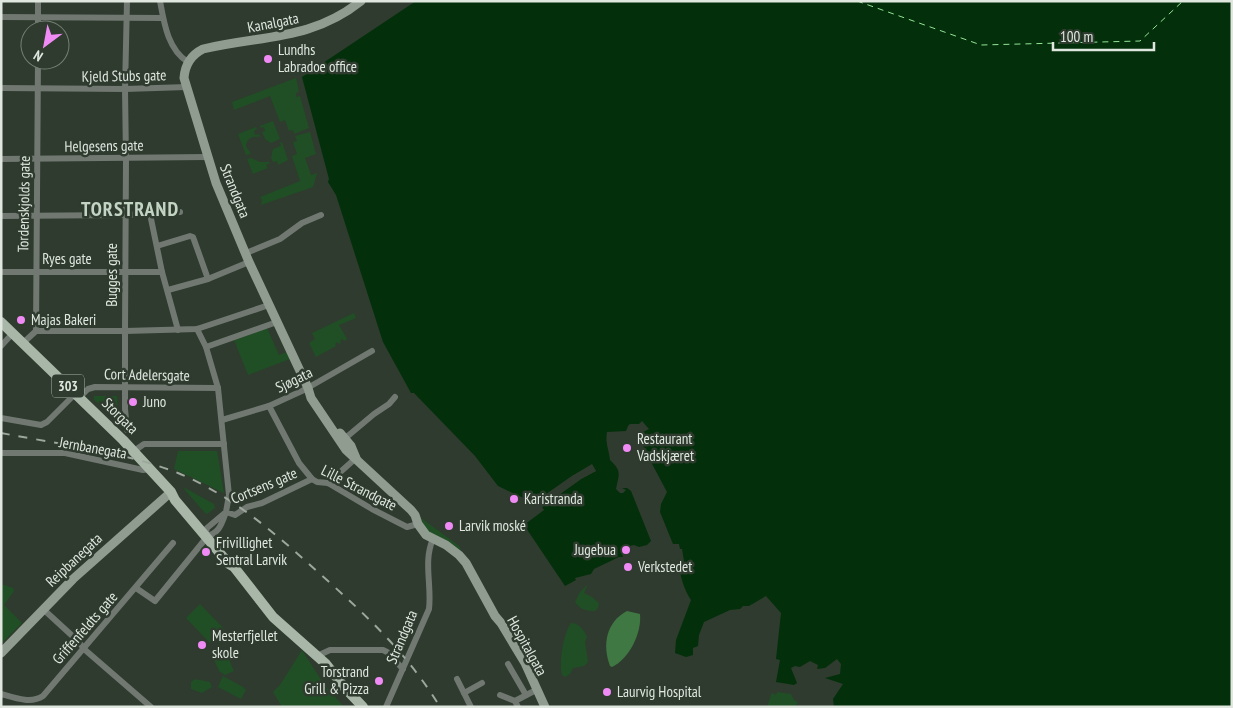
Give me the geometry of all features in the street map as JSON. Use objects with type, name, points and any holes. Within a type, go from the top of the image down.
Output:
[{"type":"main road","name":"Kanalgata","points":[[188,62],[191,56],[203,49],[290,35],[308,30],[334,19],[361,1]]},
{"type":"main road","name":"Strandgata","points":[[188,62],[184,78],[216,183],[249,262],[311,398],[343,441],[350,455],[356,458],[411,510],[426,535],[433,540]]},
{"type":"main road","name":"Storgata","points":[[1,322],[78,395],[134,451],[170,492],[178,497],[229,564],[273,617],[326,664],[363,707]]},
{"type":"main road","name":"Reipbanegata","points":[[1,653],[97,557],[170,492]]},
{"type":"main road","name":"Hospitalgata","points":[[433,540],[446,544],[462,558],[473,574],[496,616],[497,625],[545,707]]},
{"type":"main road","name":"Storgata","points":[[317,656],[329,678],[355,707]]},
{"type":"street","points":[[38,1],[39,20]]},
{"type":"street","name":"Bugges gate","points":[[127,1],[125,89],[125,410],[127,430]]},
{"type":"street","points":[[160,1],[163,18],[173,48],[180,57],[188,62]]},
{"type":"street","points":[[1,17],[126,16],[163,18]]},
{"type":"street","name":"Tordenskjolds gate","points":[[36,331],[38,70]]},
{"type":"street","name":"Kjeld Stubs gate","points":[[1,88],[125,89],[187,87]]},
{"type":"street","name":"Helgesens gate","points":[[1,159],[207,157]]},
{"type":"street","points":[[1,216],[125,215],[180,212]]},
{"type":"street","points":[[150,214],[162,272],[178,330]]},
{"type":"street","points":[[246,253],[280,240],[302,223],[321,215]]},
{"type":"street","points":[[157,246],[190,236],[193,237],[208,279]]},
{"type":"street","points":[[168,290],[208,279],[249,262]]},
{"type":"street","name":"Ryes gate","points":[[1,272],[162,272]]},
{"type":"street","points":[[24,343],[36,331],[197,329],[269,304]]},
{"type":"street","points":[[206,347],[277,322]]},
{"type":"street","points":[[136,588],[155,601],[208,534],[219,530],[229,504],[218,388],[206,347],[197,329]]},
{"type":"street","points":[[1,346],[13,334]]},
{"type":"street","name":"Sjøgata","points":[[222,420],[269,406],[308,388],[372,351]]},
{"type":"street","name":"Cort Adelersgate","points":[[1,418],[41,424],[47,422],[78,395],[95,387],[218,388]]},
{"type":"street","points":[[343,441],[395,397]]},
{"type":"street","name":"Lille Strandgate","points":[[269,406],[299,463],[312,479],[323,484],[328,483],[407,527],[418,524]]},
{"type":"street","points":[[134,451],[144,444],[224,444]]},
{"type":"street","name":"Jernbanegata","points":[[1,453],[65,453],[143,470],[150,469]]},
{"type":"street","points":[[328,483],[356,458]]},
{"type":"street","name":"Cortsens gate","points":[[226,512],[235,515],[247,507],[262,503],[312,479]]},
{"type":"street","name":"Strandgata","points":[[386,707],[428,609],[430,600],[428,556],[433,540]]},
{"type":"street","name":"Griffenfeldts gate","points":[[1,694],[38,700],[44,696],[173,543]]},
{"type":"street","points":[[43,609],[79,642],[84,650],[151,707]]},
{"type":"street","points":[[317,656],[330,650],[383,650],[402,669]]},
{"type":"street","name":"Hospitalgata","points":[[508,664],[526,695]]},
{"type":"street","points":[[457,679],[471,707]]},
{"type":"street","points":[[464,693],[482,683]]},
{"type":"street","name":"Hospitalgata","points":[[500,695],[517,704],[526,695],[536,690]]},
{"type":"shaded area","points":[[416,1],[1232,1],[1232,707],[834,707],[833,699],[843,684],[825,678],[840,674],[841,664],[837,659],[825,668],[817,669],[818,665],[810,661],[800,667],[795,666],[791,668],[797,683],[794,685],[776,682],[780,660],[776,659],[781,613],[766,596],[749,606],[730,610],[704,622],[699,635],[698,646],[693,648],[693,655],[686,657],[675,653],[676,640],[691,600],[682,580],[679,566],[684,561],[682,549],[680,549],[679,544],[673,544],[660,512],[661,504],[667,492],[650,460],[651,458],[644,449],[641,433],[649,429],[642,421],[639,424],[630,424],[626,431],[607,432],[606,440],[610,460],[619,473],[616,489],[620,493],[626,490],[622,488],[627,488],[631,491],[651,541],[647,545],[639,547],[634,545],[622,548],[623,557],[619,557],[594,569],[591,574],[575,578],[576,580],[565,586],[524,525],[544,510],[542,507],[581,479],[596,471],[592,465],[572,476],[535,502],[532,502],[498,486],[475,456],[414,393],[411,393],[383,342],[336,195],[328,182],[329,179],[302,77]]},
{"type":"shaded area","points":[[296,78],[299,92],[296,93],[296,97],[300,96],[309,128],[294,134],[293,130],[289,131],[285,120],[280,122],[270,96],[234,110],[232,102]]},
{"type":"shaded area","points":[[273,121],[280,139],[271,143],[265,139],[262,132],[265,131],[264,127],[261,128],[260,126]]},
{"type":"shaded area","points":[[256,127],[255,135],[259,134],[260,137],[249,139],[246,146],[251,154],[246,155],[238,134]]},
{"type":"shaded area","points":[[310,132],[316,154],[305,158],[311,175],[317,173],[313,187],[261,205],[262,200],[260,197],[300,181],[292,156],[297,154],[293,142],[297,141],[295,136]]},
{"type":"shaded area","points":[[282,142],[288,160],[278,165],[277,161],[273,162],[271,158],[273,149],[281,146],[280,143]]},
{"type":"shaded area","points":[[251,158],[260,162],[269,162],[266,165],[268,168],[253,174],[247,159]]},
{"type":"shaded area","points":[[354,313],[356,318],[339,325],[347,339],[344,341],[342,339],[341,343],[337,342],[336,346],[316,357],[309,343],[315,339],[312,333]]},
{"type":"shaded area","points":[[267,328],[279,355],[287,352],[290,359],[248,375],[234,340]]},
{"type":"shaded area","points":[[94,396],[117,396],[118,419],[102,407],[104,405],[100,401],[98,403],[94,400]]},
{"type":"shaded area","points":[[178,451],[217,451],[224,493],[174,469]]},
{"type":"shaded area","points":[[184,489],[214,504],[215,508],[207,514],[205,513]]},
{"type":"shaded area","points":[[421,518],[460,547],[460,551],[426,531]]},
{"type":"shaded area","points":[[1,584],[13,588],[14,591],[4,605],[22,623],[1,644]]},
{"type":"shaded area","points":[[588,584],[584,593],[599,603],[595,611],[584,610],[575,602],[580,592]]},
{"type":"shaded area","points":[[200,604],[224,629],[210,643],[186,618]]},
{"type":"shaded area","points":[[627,611],[640,614],[637,637],[624,658],[612,667],[610,666],[606,650],[606,642],[614,621]]},
{"type":"shaded area","points":[[571,623],[581,627],[587,637],[585,642],[588,662],[584,666],[573,668],[570,674],[565,677],[562,675],[561,656],[566,634]]},
{"type":"shaded area","points":[[213,648],[225,650],[234,671],[225,675],[219,671],[211,653]]},
{"type":"shaded area","points":[[302,650],[323,683],[344,707],[282,707],[273,692],[280,685]]},
{"type":"shaded area","points":[[223,676],[246,690],[241,699],[218,687]]},
{"type":"shaded area","points":[[195,679],[210,682],[212,687],[202,693],[191,689],[191,682]]},
{"type":"shaded area","points":[[777,692],[791,694],[794,700],[798,702],[795,707],[767,707],[772,693],[776,695]]},
{"type":"pier","points":[[592,464],[596,471],[581,479],[542,507],[540,506],[579,477],[592,470],[591,468],[538,504],[535,502],[572,476]]},
{"type":"ferry route","points":[[857,1],[981,45],[1140,41],[1183,1]]},
{"type":"railway","points":[[1,433],[136,459],[198,482],[235,504],[270,530],[353,604],[400,652],[440,707]]},
{"type":"place","name":"Lundhs Labradoe office","points":[[268,59]]},
{"type":"place","name":"Majas Bakeri","points":[[21,320]]},
{"type":"place","name":"Juno","points":[[133,402]]},
{"type":"place","name":"Restaurant Vadskjæret","points":[[627,448]]},
{"type":"place","name":"Karistranda","points":[[514,499]]},
{"type":"place","name":"Larvik moské","points":[[449,526]]},
{"type":"place","name":"Jugebua","points":[[626,550]]},
{"type":"place","name":"Frivillighet Sentral Larvik","points":[[206,552]]},
{"type":"place","name":"Verkstedet","points":[[628,567]]},
{"type":"place","name":"Mesterfjellet skole","points":[[202,645]]},
{"type":"place","name":"Torstrand Grill & Pizza","points":[[379,681]]},
{"type":"place","name":"Laurvig Hospital","points":[[607,692]]},
{"type":"district","name":"TORSTRAND","points":[[130,209]]}]
